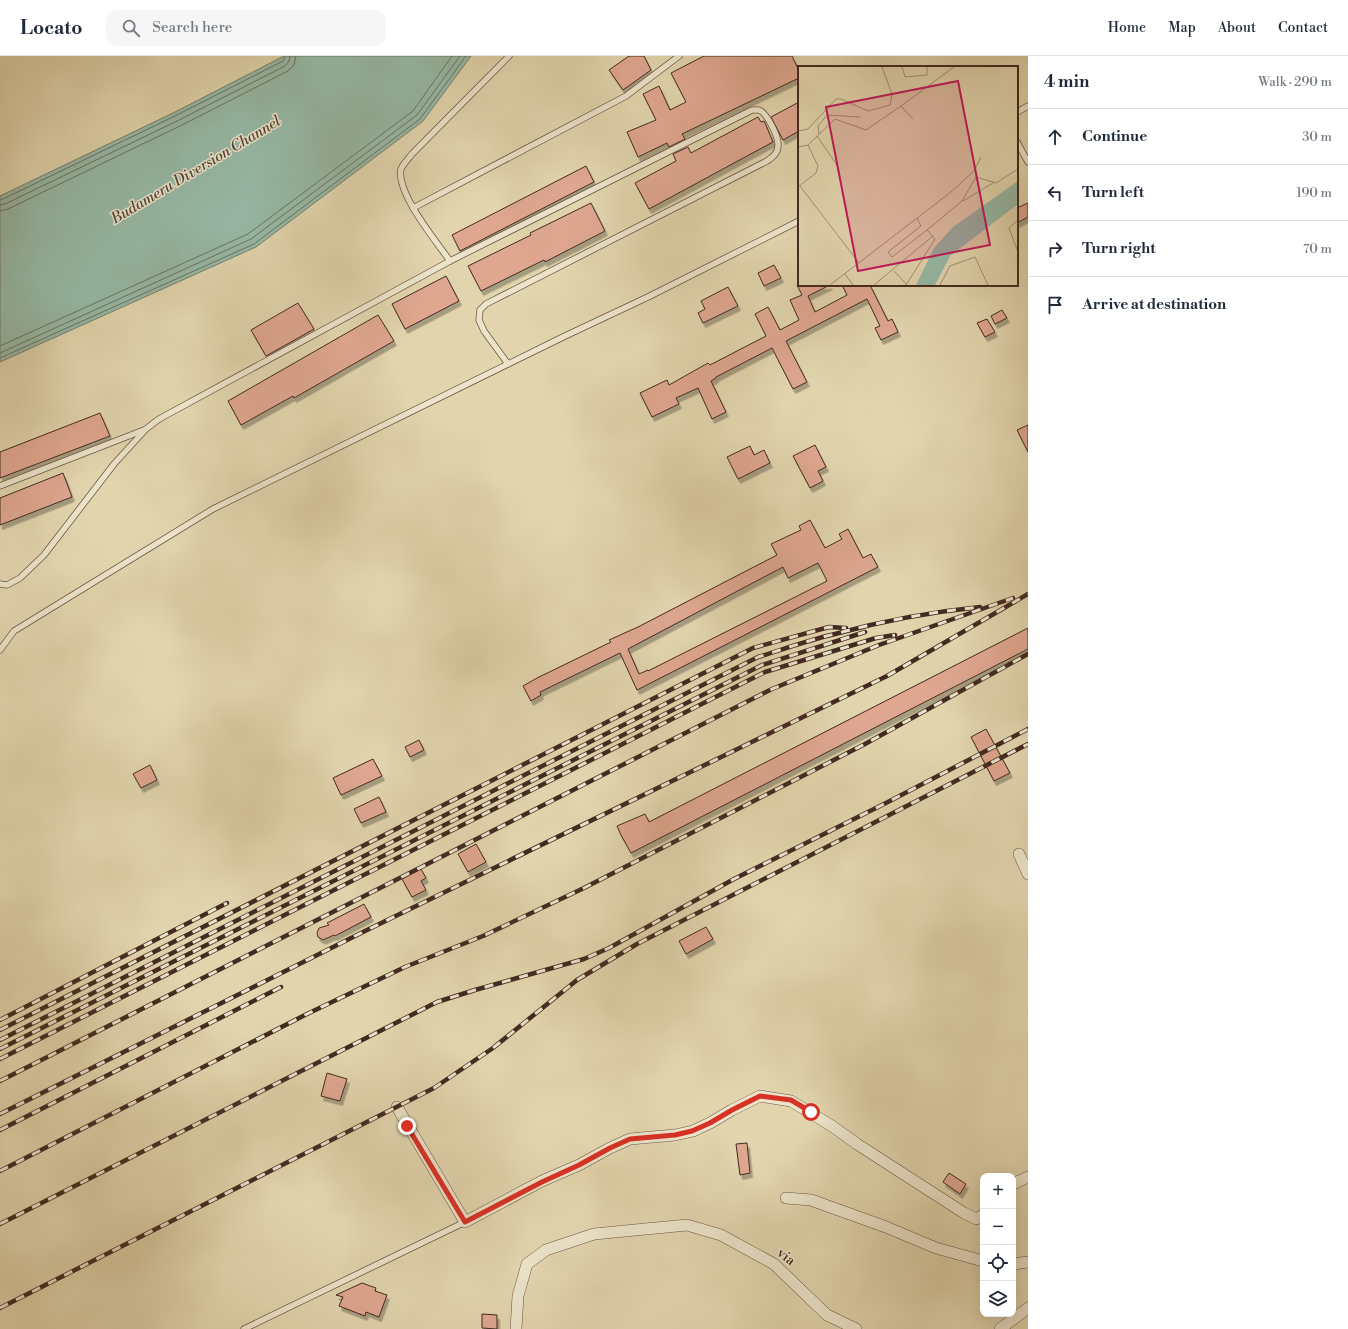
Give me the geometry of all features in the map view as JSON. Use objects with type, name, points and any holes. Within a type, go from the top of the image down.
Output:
[{"type":"street","points":[[1019,854],[1028,874]]},
{"type":"street","points":[[397,1107],[465,1222],[630,1139],[675,1135],[692,1131],[760,1096],[791,1100],[964,1213],[976,1219],[980,1217]]},
{"type":"street","points":[[1016,1183],[1028,1177]]},
{"type":"street","points":[[786,1198],[812,1200],[886,1227],[936,1248],[980,1260]]},
{"type":"street","name":"via","points":[[516,1329],[518,1296],[527,1264],[546,1250],[594,1234],[687,1226],[721,1236],[774,1264],[827,1315],[856,1329]]},
{"type":"street","points":[[1016,1264],[1028,1262]]},
{"type":"street","points":[[1000,1329],[1028,1308]]},
{"type":"lane","points":[[450,261],[413,208],[402,186],[401,168],[412,154],[509,56]]},
{"type":"lane","points":[[413,208],[626,96],[679,56]]},
{"type":"lane","points":[[1018,111],[1028,106]]},
{"type":"lane","points":[[0,584],[8,585],[20,578],[44,555],[114,464],[146,429],[159,420],[450,261],[752,110],[759,110],[766,116],[777,136],[778,146],[776,154],[767,161],[486,304],[480,310],[479,320],[484,331],[508,364]]},
{"type":"lane","points":[[1018,144],[1028,162]]},
{"type":"lane","points":[[0,650],[14,631],[214,509],[508,364],[650,296],[798,222]]},
{"type":"lane","points":[[0,486],[146,429]]},
{"type":"lane","points":[[244,1329],[465,1222]]},
{"type":"water","name":"Budameru Diversion Channel","points":[[284,56],[471,56],[423,121],[256,247],[0,362],[0,196],[175,112]]},
{"type":"building","points":[[629,56],[644,56],[651,70],[623,90],[609,70]]},
{"type":"building","points":[[704,56],[792,56],[798,69],[798,78],[682,134],[685,139],[669,147],[667,143],[638,157],[627,132],[656,120],[643,94],[659,86],[670,110],[686,102],[671,73]]},
{"type":"building","points":[[798,103],[798,132],[783,140],[771,117]]},
{"type":"building","points":[[758,117],[761,122],[764,121],[773,142],[649,209],[635,183],[676,161],[673,154],[688,147],[691,153]]},
{"type":"building","points":[[586,166],[594,182],[460,251],[452,235]]},
{"type":"building","points":[[591,203],[605,231],[545,262],[544,260],[481,291],[468,266]]},
{"type":"building","points":[[1028,203],[1028,217],[1018,222],[1018,208]]},
{"type":"building","points":[[774,265],[781,278],[764,286],[758,273]]},
{"type":"building","points":[[446,276],[459,301],[405,329],[392,304]]},
{"type":"building","points":[[797,285],[828,286],[808,296],[815,312],[847,295],[842,286],[870,286],[888,321],[892,319],[898,332],[881,340],[875,328],[880,326],[867,299],[786,341],[807,382],[793,389],[772,348],[711,381],[726,412],[712,419],[698,388],[676,398],[679,404],[652,417],[640,393],[667,380],[669,385],[708,363],[710,365],[766,336],[755,314],[768,307],[780,330],[799,320],[790,300],[802,295]]},
{"type":"building","points":[[728,287],[738,306],[703,323],[698,313],[705,309],[701,301]]},
{"type":"building","points":[[298,303],[314,329],[266,356],[251,330]]},
{"type":"building","points":[[1002,310],[1007,318],[995,324],[991,316]]},
{"type":"building","points":[[378,315],[394,341],[294,398],[293,396],[241,425],[228,401]]},
{"type":"building","points":[[987,319],[995,332],[985,337],[977,323]]},
{"type":"building","points":[[100,413],[110,436],[0,478],[0,452]]},
{"type":"building","points":[[1028,425],[1028,452],[1017,430]]},
{"type":"building","points":[[815,445],[826,467],[818,471],[823,481],[810,488],[793,456]]},
{"type":"building","points":[[750,446],[754,455],[764,450],[770,463],[738,479],[727,457]]},
{"type":"building","points":[[63,473],[72,497],[0,525],[0,498]]},
{"type":"building","points":[[810,520],[825,548],[842,539],[839,534],[848,529],[863,558],[871,554],[878,567],[637,690],[620,653],[540,692],[541,695],[531,701],[523,686],[611,642],[609,640],[638,627],[777,555],[771,544],[801,530],[799,526]],"holes":[[[818,563],[827,581],[648,671],[639,674],[628,649],[783,567],[788,578]]]},
{"type":"building","points":[[1028,628],[1028,649],[631,853],[621,835],[617,826],[645,814],[649,822]]},
{"type":"building","points":[[986,729],[1010,773],[994,781],[971,737]]},
{"type":"building","points":[[419,740],[424,750],[410,757],[405,747]]},
{"type":"building","points":[[373,759],[382,776],[341,795],[333,778]]},
{"type":"building","points":[[150,765],[157,780],[141,788],[133,774]]},
{"type":"building","points":[[379,797],[386,812],[361,823],[354,809]]},
{"type":"building","points":[[476,844],[486,862],[468,872],[458,854]]},
{"type":"building","points":[[421,869],[426,878],[421,881],[426,890],[412,897],[402,879]]},
{"type":"building","points":[[364,904],[371,917],[335,936],[334,935],[323,940],[318,937],[317,933],[319,928],[329,925],[327,923]]},
{"type":"building","points":[[706,927],[713,939],[686,954],[679,941]]},
{"type":"building","points":[[327,1073],[347,1079],[340,1101],[321,1096]]},
{"type":"building","points":[[747,1143],[750,1173],[740,1175],[736,1144]]},
{"type":"building","points":[[949,1173],[966,1184],[960,1194],[943,1182]]},
{"type":"building","points":[[362,1283],[376,1288],[375,1291],[387,1295],[379,1317],[366,1312],[365,1316],[339,1306],[343,1297],[336,1295]]},
{"type":"building","points":[[482,1314],[497,1315],[497,1329],[482,1328]]},
{"type":"railway","points":[[0,1114],[367,930],[887,676],[1028,594]]},
{"type":"railway","points":[[0,1081],[772,689],[879,645],[1013,598]]},
{"type":"railway","points":[[0,1040],[758,657],[816,639],[871,625],[925,614],[980,607]]},
{"type":"railway","points":[[0,1030],[753,648],[829,627],[846,628]]},
{"type":"railway","points":[[0,1049],[762,665],[865,632]]},
{"type":"railway","points":[[0,1059],[765,672],[876,638],[895,635]]},
{"type":"railway","points":[[0,1171],[307,1014],[405,967],[483,936],[584,888],[865,744],[1028,654]]},
{"type":"railway","points":[[0,1224],[437,1002],[584,959],[609,948],[734,879],[886,803],[1028,729]]},
{"type":"railway","points":[[0,1308],[434,1088],[493,1048],[577,980],[637,944],[1028,744]]},
{"type":"railway","points":[[0,1020],[227,903]]},
{"type":"railway","points":[[0,1130],[281,987]]},
{"type":"route","points":[[407,1126],[465,1222],[630,1139],[675,1135],[692,1131],[760,1096],[791,1100],[811,1112]]}]
